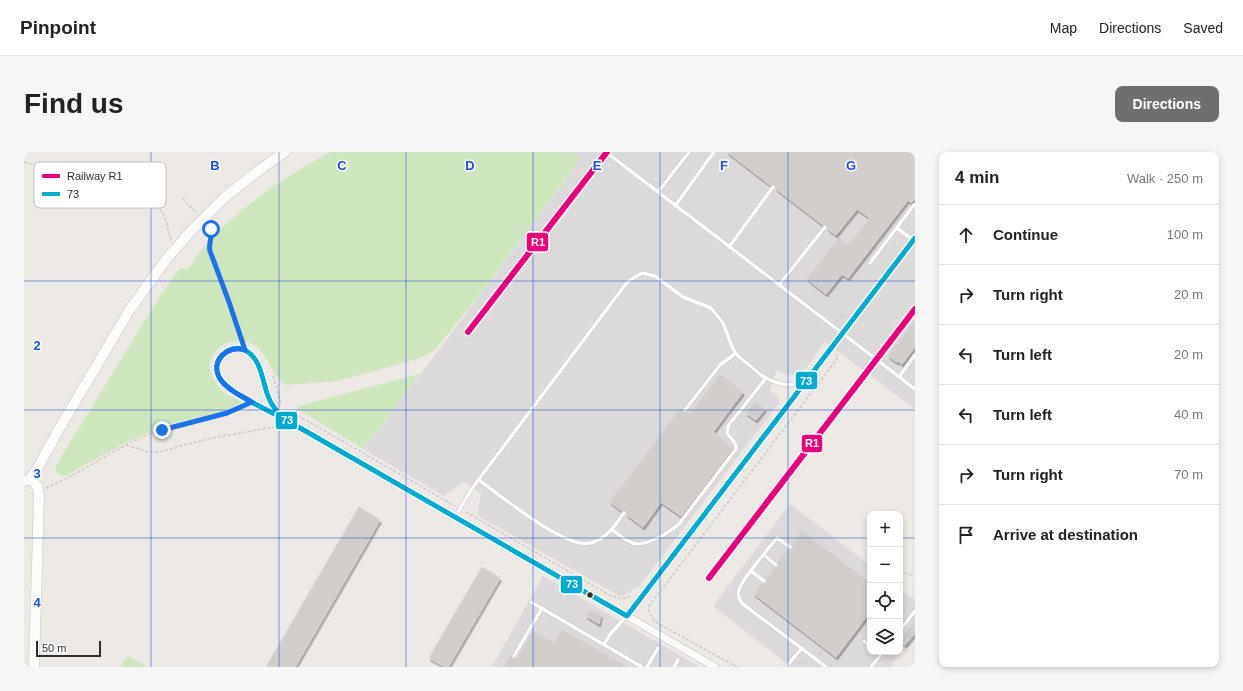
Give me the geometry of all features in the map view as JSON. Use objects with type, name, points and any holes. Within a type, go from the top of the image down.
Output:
[{"type":"street","points":[[34,667],[39,491],[37,486],[27,480],[37,469],[129,311],[200,216],[286,152]]},
{"type":"street","points":[[627,616],[914,239]]},
{"type":"street","points":[[286,420],[268,398],[257,362],[249,352],[234,349],[224,353],[218,361],[217,371],[219,377],[228,387],[715,667]]},
{"type":"lane","points":[[606,152],[915,389]]},
{"type":"lane","points":[[658,192],[689,152]]},
{"type":"lane","points":[[676,206],[714,152]]},
{"type":"lane","points":[[730,247],[773,187]]},
{"type":"lane","points":[[870,263],[914,205]]},
{"type":"lane","points":[[779,285],[825,227]]},
{"type":"lane","points":[[896,228],[914,239]]},
{"type":"lane","points":[[455,517],[464,500],[625,285],[642,273],[655,276],[683,297],[711,308],[723,323],[736,353],[766,378],[786,385],[807,380]]},
{"type":"lane","points":[[685,410],[720,365],[736,353]]},
{"type":"lane","points":[[899,377],[915,355]]},
{"type":"lane","points":[[612,530],[628,541],[637,544],[647,542],[668,533],[679,524],[736,449],[735,442],[727,433],[728,426],[766,378]]},
{"type":"lane","points":[[479,480],[530,517],[572,541],[580,543],[589,544],[600,540],[612,530],[624,513]]},
{"type":"lane","points":[[790,547],[777,538],[741,585],[738,596],[740,600],[826,667]]},
{"type":"lane","points":[[764,555],[776,565]]},
{"type":"lane","points":[[752,571],[764,581]]},
{"type":"lane","points":[[531,602],[642,667]]},
{"type":"lane","points":[[514,656],[542,608]]},
{"type":"lane","points":[[903,626],[915,611]]},
{"type":"lane","points":[[604,644],[612,632],[627,616]]},
{"type":"lane","points":[[647,667],[658,648]]},
{"type":"lane","points":[[786,667],[802,648]]},
{"type":"lane","points":[[871,667],[879,655]]},
{"type":"lane","points":[[674,667],[678,660]]},
{"type":"path","points":[[24,162],[34,165]]},
{"type":"path","points":[[183,198],[188,205],[206,222],[212,233],[208,244],[245,350]]},
{"type":"path","points":[[159,208],[162,212],[171,239],[176,247]]},
{"type":"path","points":[[737,667],[657,623],[651,616],[649,606],[837,359],[836,354],[831,349]]},
{"type":"path","points":[[273,376],[282,404]]},
{"type":"path","points":[[39,491],[80,472],[150,433],[227,413],[252,402]]},
{"type":"path","points":[[285,407],[290,410]]},
{"type":"path","points":[[126,445],[149,452],[158,452],[212,438],[278,426],[286,420]]},
{"type":"path","points":[[903,572],[915,576]]},
{"type":"shaded area","points":[[571,152],[915,152],[915,409],[825,342],[803,372],[790,375],[776,371],[770,391],[779,399],[779,403],[638,588],[634,588],[629,593],[619,596],[477,515],[481,494],[464,482],[444,496],[363,449],[448,338],[580,159]]},
{"type":"shaded area","points":[[790,504],[867,563],[867,655],[899,655],[890,667],[791,667],[713,606]]},
{"type":"shaded area","points":[[543,576],[700,667],[492,667]]},
{"type":"shaded area","points":[[903,591],[915,600],[915,640],[906,652],[903,650]]},
{"type":"green space","points":[[330,152],[571,152],[580,159],[480,294],[434,351],[417,359],[337,381],[287,385],[277,376],[258,348],[246,341],[233,341],[216,350],[209,366],[215,382],[223,392],[242,402],[224,410],[205,416],[176,422],[154,430],[65,476],[58,474],[55,467],[160,296],[180,268],[189,269],[206,244],[245,208],[286,178]]},
{"type":"green space","points":[[420,374],[363,449],[298,409],[298,406]]},
{"type":"green space","points":[[128,656],[147,667],[120,667]]},
{"type":"building","points":[[727,152],[915,152],[915,199],[911,203],[908,200],[848,278],[842,274],[826,294],[807,279],[839,238],[848,246],[870,218],[857,209],[836,235],[828,229],[827,224],[823,225],[776,189],[775,185],[770,185]]},
{"type":"building","points":[[915,320],[915,347],[902,364],[888,356]]},
{"type":"building","points":[[720,374],[743,392],[713,432],[733,448],[681,516],[661,502],[643,527],[627,515],[626,511],[622,511],[610,502],[681,408],[683,413],[688,412],[690,414]]},
{"type":"building","points":[[755,402],[765,409],[756,420],[746,413]]},
{"type":"building","points":[[359,507],[380,520],[295,667],[266,667]]},
{"type":"building","points":[[802,531],[867,581],[867,616],[836,657],[754,594],[762,583],[766,583],[766,578],[774,568],[779,567],[778,562],[788,550],[792,549],[792,544]]},
{"type":"building","points":[[482,567],[500,578],[448,667],[445,667],[429,658]]},
{"type":"building","points":[[590,610],[601,615],[599,624],[586,616]]},
{"type":"building","points":[[915,620],[915,633],[905,645],[903,643],[903,635]]},
{"type":"building","points":[[562,630],[608,655],[608,658],[615,659],[627,667],[504,667],[511,654],[513,659],[518,658],[533,631],[554,643]]},
{"type":"rail line","name":"R1","points":[[468,332],[607,152]]},
{"type":"rail line","name":"R1","points":[[709,578],[915,309]]},
{"type":"transit line","name":"73","points":[[284,418],[271,402],[259,366],[253,356],[242,349],[236,348],[224,353],[218,364],[217,370],[219,377],[231,390],[240,396],[288,421],[627,616],[915,238]]},
{"type":"route","points":[[162,430],[227,413],[252,402],[222,382],[217,371],[218,361],[224,353],[240,348],[245,350],[208,244],[212,233],[211,229]]}]
